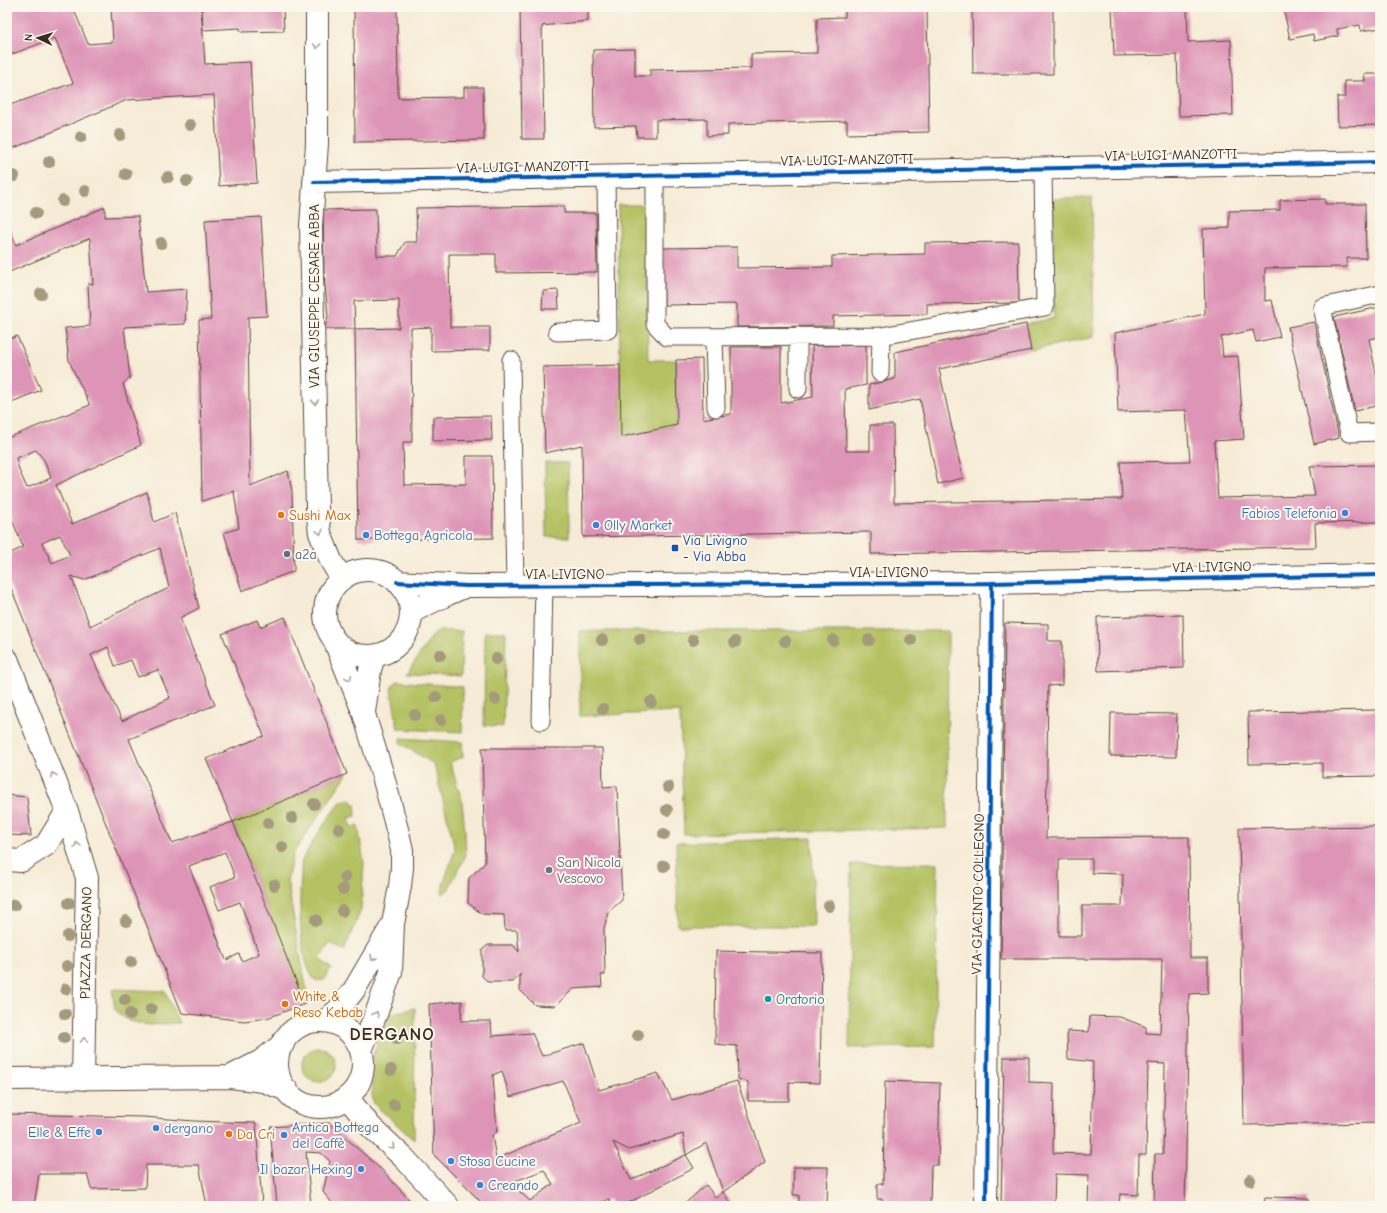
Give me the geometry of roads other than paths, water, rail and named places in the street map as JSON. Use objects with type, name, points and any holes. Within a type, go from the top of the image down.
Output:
[{"type":"street","name":"VIA GIUSEPPE CESARE ABBA","points":[[317,7],[317,144],[311,226],[317,508],[320,532],[331,561],[342,579]]},
{"type":"street","name":"VIA LUIGI MANZOTTI","points":[[314,182],[1380,162]]},
{"type":"street","points":[[336,642],[353,654],[364,656],[374,656],[385,653],[398,644],[407,631],[411,621],[411,612],[405,590],[398,582],[384,573],[371,570],[355,572],[342,579],[331,592],[325,607],[326,623],[336,642],[364,714],[383,776],[402,850],[400,886],[393,924],[391,972],[361,1050]]},
{"type":"street","name":"VIA LIVIGNO","points":[[398,582],[467,586],[992,583],[1380,575]]},
{"type":"street","name":"VIA GIACINTO COLLEGNO","points":[[986,1206],[992,583]]},
{"type":"street","name":"VIA LIVIGNO","points":[[411,612],[467,586]]},
{"type":"street","points":[[364,714],[370,670],[374,656]]},
{"type":"street","name":"PIAZZA DERGANO","points":[[7,659],[67,811],[87,878],[82,1079]]},
{"type":"street","points":[[7,860],[20,861],[46,845],[67,811]]},
{"type":"street","points":[[325,1021],[340,1009],[354,990],[393,924]]},
{"type":"street","points":[[14,1079],[230,1078],[263,1081],[287,1090],[300,1101],[316,1106],[332,1105],[347,1097],[357,1085],[361,1076],[363,1060],[361,1050],[356,1040],[345,1029],[325,1021],[300,1026],[288,1036],[283,1044],[278,1058],[280,1077],[287,1090]]},
{"type":"street","points":[[230,1078],[261,1061],[283,1044]]},
{"type":"street","points":[[347,1097],[371,1127],[404,1158],[448,1206]]},
{"type":"lane","points":[[655,175],[655,324],[667,337],[881,336],[1045,307],[1043,168]]},
{"type":"lane","points":[[557,332],[608,330],[606,176]]},
{"type":"lane","points":[[1380,294],[1322,307],[1349,433],[1380,432]]},
{"type":"lane","points":[[798,336],[798,389]]},
{"type":"lane","points":[[880,373],[881,336]]},
{"type":"lane","points":[[714,337],[716,408]]},
{"type":"lane","name":"VIA LIVIGNO","points":[[511,360],[515,585]]},
{"type":"lane","points":[[541,721],[544,585]]},
{"type":"place","name":"Fabios Telefonia","points":[[1345,513]]},
{"type":"place","name":"Sushi Max","points":[[281,515]]},
{"type":"place","name":"Olly Market","points":[[596,525]]},
{"type":"place","name":"Bottega Agricola","points":[[366,535]]},
{"type":"place","name":"Via Livigno - Via Abba","points":[[675,548]]},
{"type":"place","name":"a2a","points":[[287,554]]},
{"type":"place","name":"San Nicola Vescovo","points":[[549,870]]},
{"type":"place","name":"Oratorio","points":[[768,999]]},
{"type":"place","name":"White & Reso Kebab","points":[[285,1004]]},
{"type":"place","name":"dergano","points":[[156,1128]]},
{"type":"place","name":"Elle & Effe","points":[[99,1132]]},
{"type":"place","name":"Da Cri","points":[[229,1134]]},
{"type":"place","name":"Antica Bottega del Caffè","points":[[284,1135]]},
{"type":"place","name":"Stosa Cucine","points":[[451,1161]]},
{"type":"place","name":"Il bazar Hexing","points":[[361,1169]]},
{"type":"place","name":"Creando","points":[[480,1185]]},
{"type":"district","name":"DERGANO","points":[[392,1034]]}]
